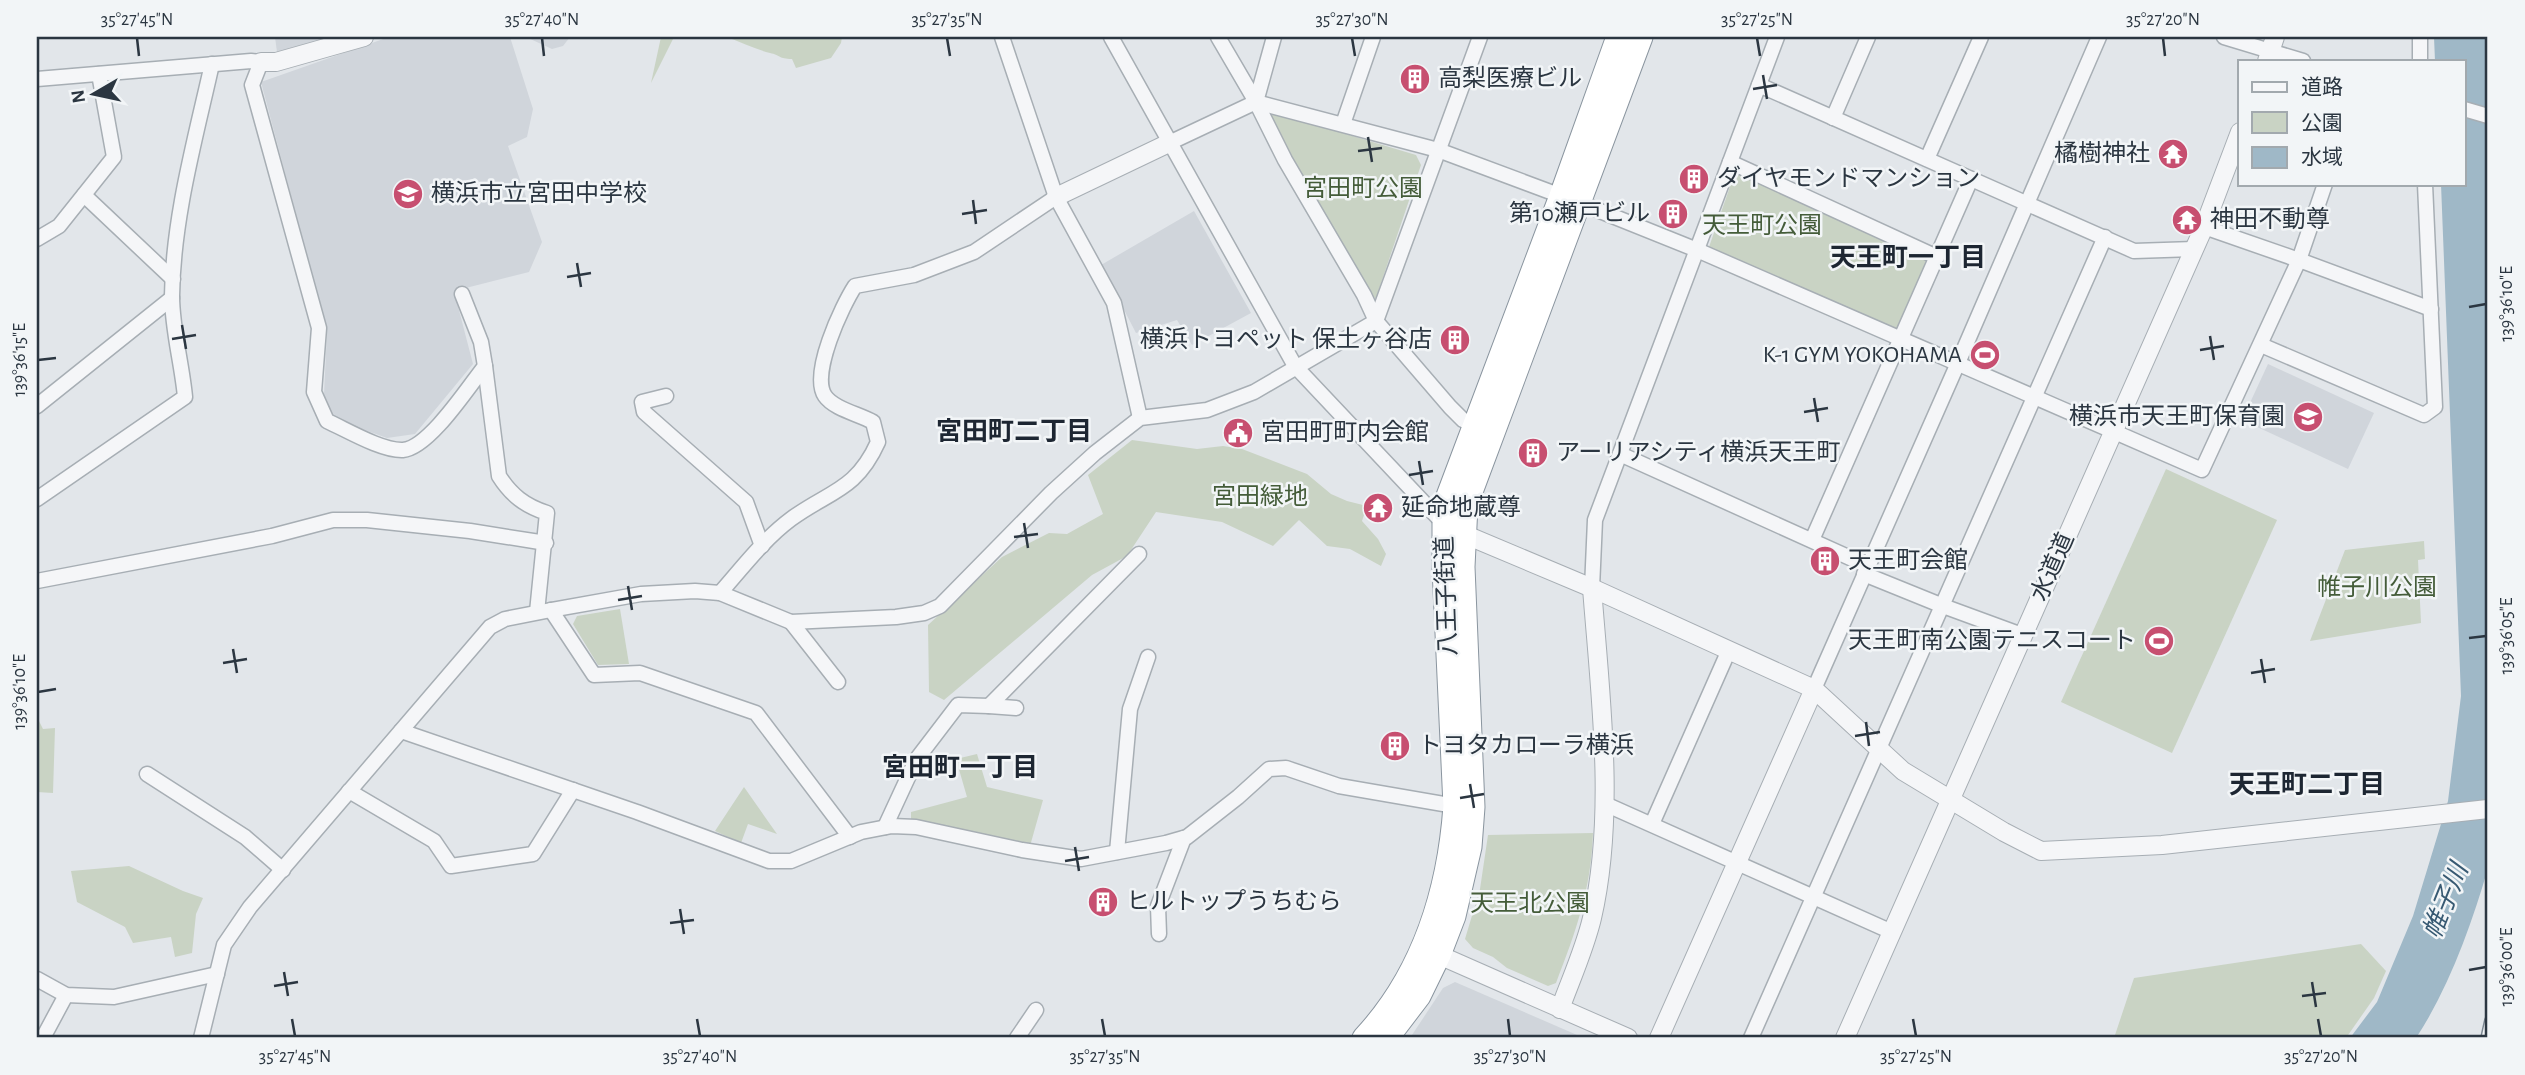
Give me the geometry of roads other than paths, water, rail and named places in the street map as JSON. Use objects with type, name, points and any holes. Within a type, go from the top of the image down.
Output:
[{"type":"highway","name":"八王子街道","points":[[1387,1038],[1419,996],[1439,955],[1457,904],[1470,847],[1472,807],[1463,567],[1466,505],[1571,199],[1618,37]]},
{"type":"highway","name":"八王子街道","points":[[1364,1038],[1396,999],[1422,949],[1435,915],[1453,839],[1455,806],[1444,524],[1448,496],[1475,426],[1641,37]]},
{"type":"street","points":[[37,79],[251,61],[276,62],[364,37]]},
{"type":"street","points":[[1002,37],[1056,197],[1114,303],[1140,418]]},
{"type":"street","points":[[1111,37],[1295,366],[1444,524],[1814,689],[1903,771],[2042,851],[2162,845],[2488,809]]},
{"type":"street","points":[[1217,37],[1256,102],[1284,160],[1364,295],[1376,321],[1450,407],[1475,426]]},
{"type":"street","points":[[1256,102],[1274,37]]},
{"type":"street","points":[[1343,124],[1373,37]]},
{"type":"street","points":[[201,1038],[224,945],[250,907],[490,626],[505,619],[641,594],[695,591],[720,593],[791,622],[896,617],[924,613],[940,606],[1051,492],[1140,418],[1208,410],[1254,392],[1376,321],[1480,37]]},
{"type":"street","points":[[1560,1009],[1592,918],[1603,850],[1605,804],[1592,588],[1595,520],[1777,37]]},
{"type":"street","points":[[1833,118],[1868,37]]},
{"type":"street","points":[[1927,159],[1981,37]]},
{"type":"street","points":[[1659,1038],[1958,363],[2099,37]]},
{"type":"street","points":[[2224,37],[2300,60]]},
{"type":"street","points":[[2420,37],[2420,60]]},
{"type":"street","points":[[261,62],[252,85],[319,327],[314,392],[327,421],[387,448],[404,450],[417,446],[485,366]]},
{"type":"street","points":[[37,499],[185,397],[172,298],[173,279],[179,216],[212,64]]},
{"type":"street","points":[[37,239],[59,226],[114,157],[99,74]]},
{"type":"street","points":[[1759,85],[2134,251],[2194,249]]},
{"type":"street","points":[[720,593],[762,546],[791,519],[847,485],[859,473],[878,442],[873,422],[834,404],[825,396],[821,387],[821,373],[838,317],[855,286],[914,275],[974,253],[1056,197],[1256,102],[1438,150],[1571,199],[1697,250],[2202,470],[2299,260],[2324,186]]},
{"type":"street","points":[[2466,110],[2488,116]]},
{"type":"street","name":"水道道","points":[[1845,1038],[2204,228],[2238,137]]},
{"type":"street","points":[[1730,162],[1937,257]]},
{"type":"street","points":[[1812,540],[1971,179]]},
{"type":"street","points":[[2261,345],[2424,415],[2435,407],[2425,186]]},
{"type":"street","points":[[84,195],[173,279]]},
{"type":"street","points":[[2204,228],[2431,309]]},
{"type":"street","points":[[1751,1038],[2105,237]]},
{"type":"street","points":[[462,294],[481,342],[499,476],[520,500],[547,513],[544,611],[594,675],[640,673],[756,713],[850,837]]},
{"type":"street","points":[[37,407],[172,298]]},
{"type":"street","points":[[666,396],[642,402],[644,412],[746,502],[762,546]]},
{"type":"street","points":[[1620,454],[1812,540],[1866,570],[1943,606],[2022,635]]},
{"type":"street","points":[[37,581],[272,536],[333,520],[368,520],[470,531],[546,543]]},
{"type":"street","points":[[989,706],[1139,554]]},
{"type":"street","points":[[791,622],[838,682]]},
{"type":"street","points":[[1652,824],[1729,650]]},
{"type":"street","points":[[1117,852],[1130,709],[1148,657]]},
{"type":"street","points":[[885,827],[916,760],[958,705],[1016,708]]},
{"type":"street","points":[[401,731],[769,861],[791,861],[850,837],[885,827],[916,827],[1022,850],[1081,859],[1166,844],[1184,838],[1238,797],[1269,769],[1286,768],[1339,786],[1455,806]]},
{"type":"street","points":[[147,774],[245,837],[283,870]]},
{"type":"street","points":[[349,791],[434,841],[451,866],[533,854],[573,790]]},
{"type":"street","points":[[1605,804],[1892,932]]},
{"type":"street","points":[[1159,934],[1158,906],[1184,838]]},
{"type":"street","points":[[1439,955],[1628,1038]]},
{"type":"street","points":[[37,979],[66,995],[114,997],[217,974]]},
{"type":"street","points":[[44,1036],[66,995]]},
{"type":"street","points":[[1017,1038],[1036,1010]]},
{"type":"water","name":"帷子川","points":[[2434,37],[2488,37],[2488,868],[2458,956],[2416,1038],[2350,1038],[2377,1002],[2413,916],[2448,801],[2461,696],[2441,186],[2466,186],[2466,60],[2435,60]]},
{"type":"railway","points":[[2484,1038],[2488,1020]]},
{"type":"place","name":"高梨医療ビル","points":[[1415,79]]},
{"type":"place","name":"橘樹神社","points":[[2173,154]]},
{"type":"place","name":"ダイヤモンドマンション","points":[[1694,179]]},
{"type":"place","name":"横浜市立宮田中学校","points":[[408,194]]},
{"type":"place","name":"第10瀬戸ビル","points":[[1673,214]]},
{"type":"place","name":"神田不動尊","points":[[2187,220]]},
{"type":"place","name":"横浜トヨペット 保土ヶ谷店","points":[[1455,340]]},
{"type":"place","name":"K-1 GYM YOKOHAMA","points":[[1985,355]]},
{"type":"place","name":"横浜市天王町保育園","points":[[2308,417]]},
{"type":"place","name":"宮田町町内会館","points":[[1238,433]]},
{"type":"place","name":"アーリアシティ横浜天王町","points":[[1533,453]]},
{"type":"place","name":"延命地蔵尊","points":[[1378,508]]},
{"type":"place","name":"天王町会館","points":[[1825,561]]},
{"type":"place","name":"天王町南公園テニスコート","points":[[2159,641]]},
{"type":"place","name":"トヨタカローラ横浜","points":[[1395,746]]},
{"type":"place","name":"ヒルトップうちむら","points":[[1103,902]]},
{"type":"district","name":"天王町一丁目","points":[[1908,258]]},
{"type":"district","name":"宮田町二丁目","points":[[1014,432]]},
{"type":"district","name":"宮田町一丁目","points":[[960,768]]},
{"type":"district","name":"天王町二丁目","points":[[2307,785]]},
{"type":"park label","name":"宮田町公園","points":[[1363,189]]},
{"type":"park label","name":"天王町公園","points":[[1762,226]]},
{"type":"park label","name":"宮田緑地","points":[[1260,497]]},
{"type":"park label","name":"帷子川公園","points":[[2377,588]]},
{"type":"park label","name":"天王北公園","points":[[1530,904]]}]
